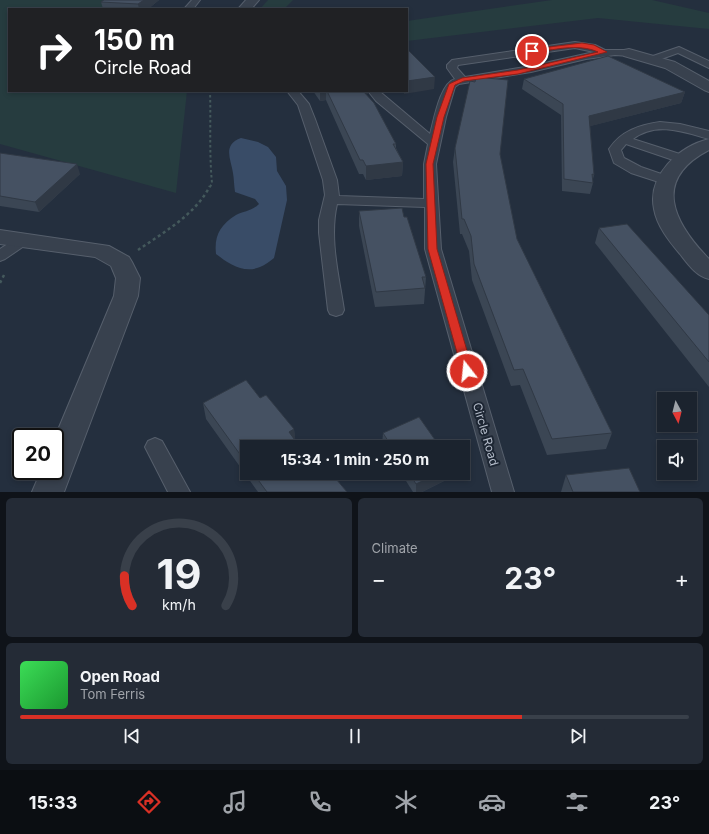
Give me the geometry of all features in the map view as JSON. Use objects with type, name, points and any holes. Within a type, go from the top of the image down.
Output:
[{"type":"street","points":[[245,8],[253,0]]},
{"type":"street","points":[[629,52],[670,65],[708,85]]},
{"type":"street","points":[[709,144],[695,150],[682,159],[672,171],[664,190],[662,201],[668,220],[680,240],[709,272]]},
{"type":"street","points":[[0,237],[102,251],[121,262],[128,278],[126,296],[48,492]]},
{"type":"lane","points":[[189,8],[196,0]]},
{"type":"lane","points":[[604,52],[592,46],[574,45],[454,62],[452,68],[462,80],[518,72],[604,52],[629,52]]},
{"type":"lane","points":[[653,59],[679,50],[709,65]]},
{"type":"lane","name":"Circle Road","points":[[462,80],[452,84],[450,87],[440,117],[430,164],[430,203],[433,249],[503,492]]},
{"type":"lane","points":[[293,92],[303,104],[330,180],[332,195],[326,220],[326,233],[336,310]]},
{"type":"lane","points":[[374,92],[402,118],[434,142]]},
{"type":"lane","points":[[668,181],[636,170],[618,160],[615,149],[631,134],[651,127],[669,125],[690,128],[709,135]]},
{"type":"lane","points":[[624,140],[682,159]]},
{"type":"lane","points":[[331,200],[430,203]]},
{"type":"lane","points":[[0,256],[22,241]]},
{"type":"lane","points":[[155,447],[179,492]]},
{"type":"path","points":[[121,262],[186,216],[204,198],[212,183],[208,155],[211,130],[210,92]]},
{"type":"green space","points":[[0,0],[114,0],[103,8],[8,8],[8,92],[187,92],[176,193],[0,144]]},
{"type":"green space","points":[[268,0],[293,0],[285,8],[261,8]]},
{"type":"green space","points":[[552,0],[652,0],[709,13],[709,29],[598,18],[408,41],[408,21]]},
{"type":"water","points":[[241,138],[258,142],[268,147],[276,157],[277,171],[286,186],[287,200],[274,258],[266,264],[254,269],[242,269],[216,254],[217,236],[222,227],[236,215],[251,210],[259,204],[255,199],[235,192],[229,153],[231,144]]},
{"type":"building","points":[[104,0],[144,0],[138,4],[101,2]]},
{"type":"building","points":[[408,50],[435,77],[408,81]]},
{"type":"building","points":[[608,56],[685,92],[589,116],[594,175],[592,174],[593,183],[564,179],[563,104],[524,79]]},
{"type":"building","points":[[476,77],[508,80],[500,154],[517,239],[612,433],[552,439],[523,369],[514,370],[474,264],[471,236],[464,219],[462,219],[455,148],[470,81],[475,82]]},
{"type":"building","points":[[327,92],[364,92],[374,103],[396,144],[393,144],[403,162],[366,166],[363,160],[360,160]]},
{"type":"building","points":[[0,153],[77,164],[35,202],[0,196]]},
{"type":"building","points":[[402,208],[404,217],[407,217],[426,277],[422,277],[425,288],[376,292],[359,211]]},
{"type":"building","points":[[627,224],[709,315],[709,362],[599,228]]},
{"type":"building","points":[[246,380],[260,398],[266,395],[294,429],[289,432],[295,440],[240,440],[240,454],[203,403]]},
{"type":"building","points":[[419,417],[435,440],[388,440],[383,433]]},
{"type":"building","points":[[629,468],[640,492],[573,492],[566,475]]},
{"type":"building","points":[[258,480],[337,480],[347,492],[267,492]]},
{"type":"building","points":[[413,480],[424,480],[416,484]]},
{"type":"route","points":[[467,371],[433,249],[430,164],[440,117],[452,84],[462,80],[518,72],[604,52],[592,46],[582,45],[532,51]]}]
